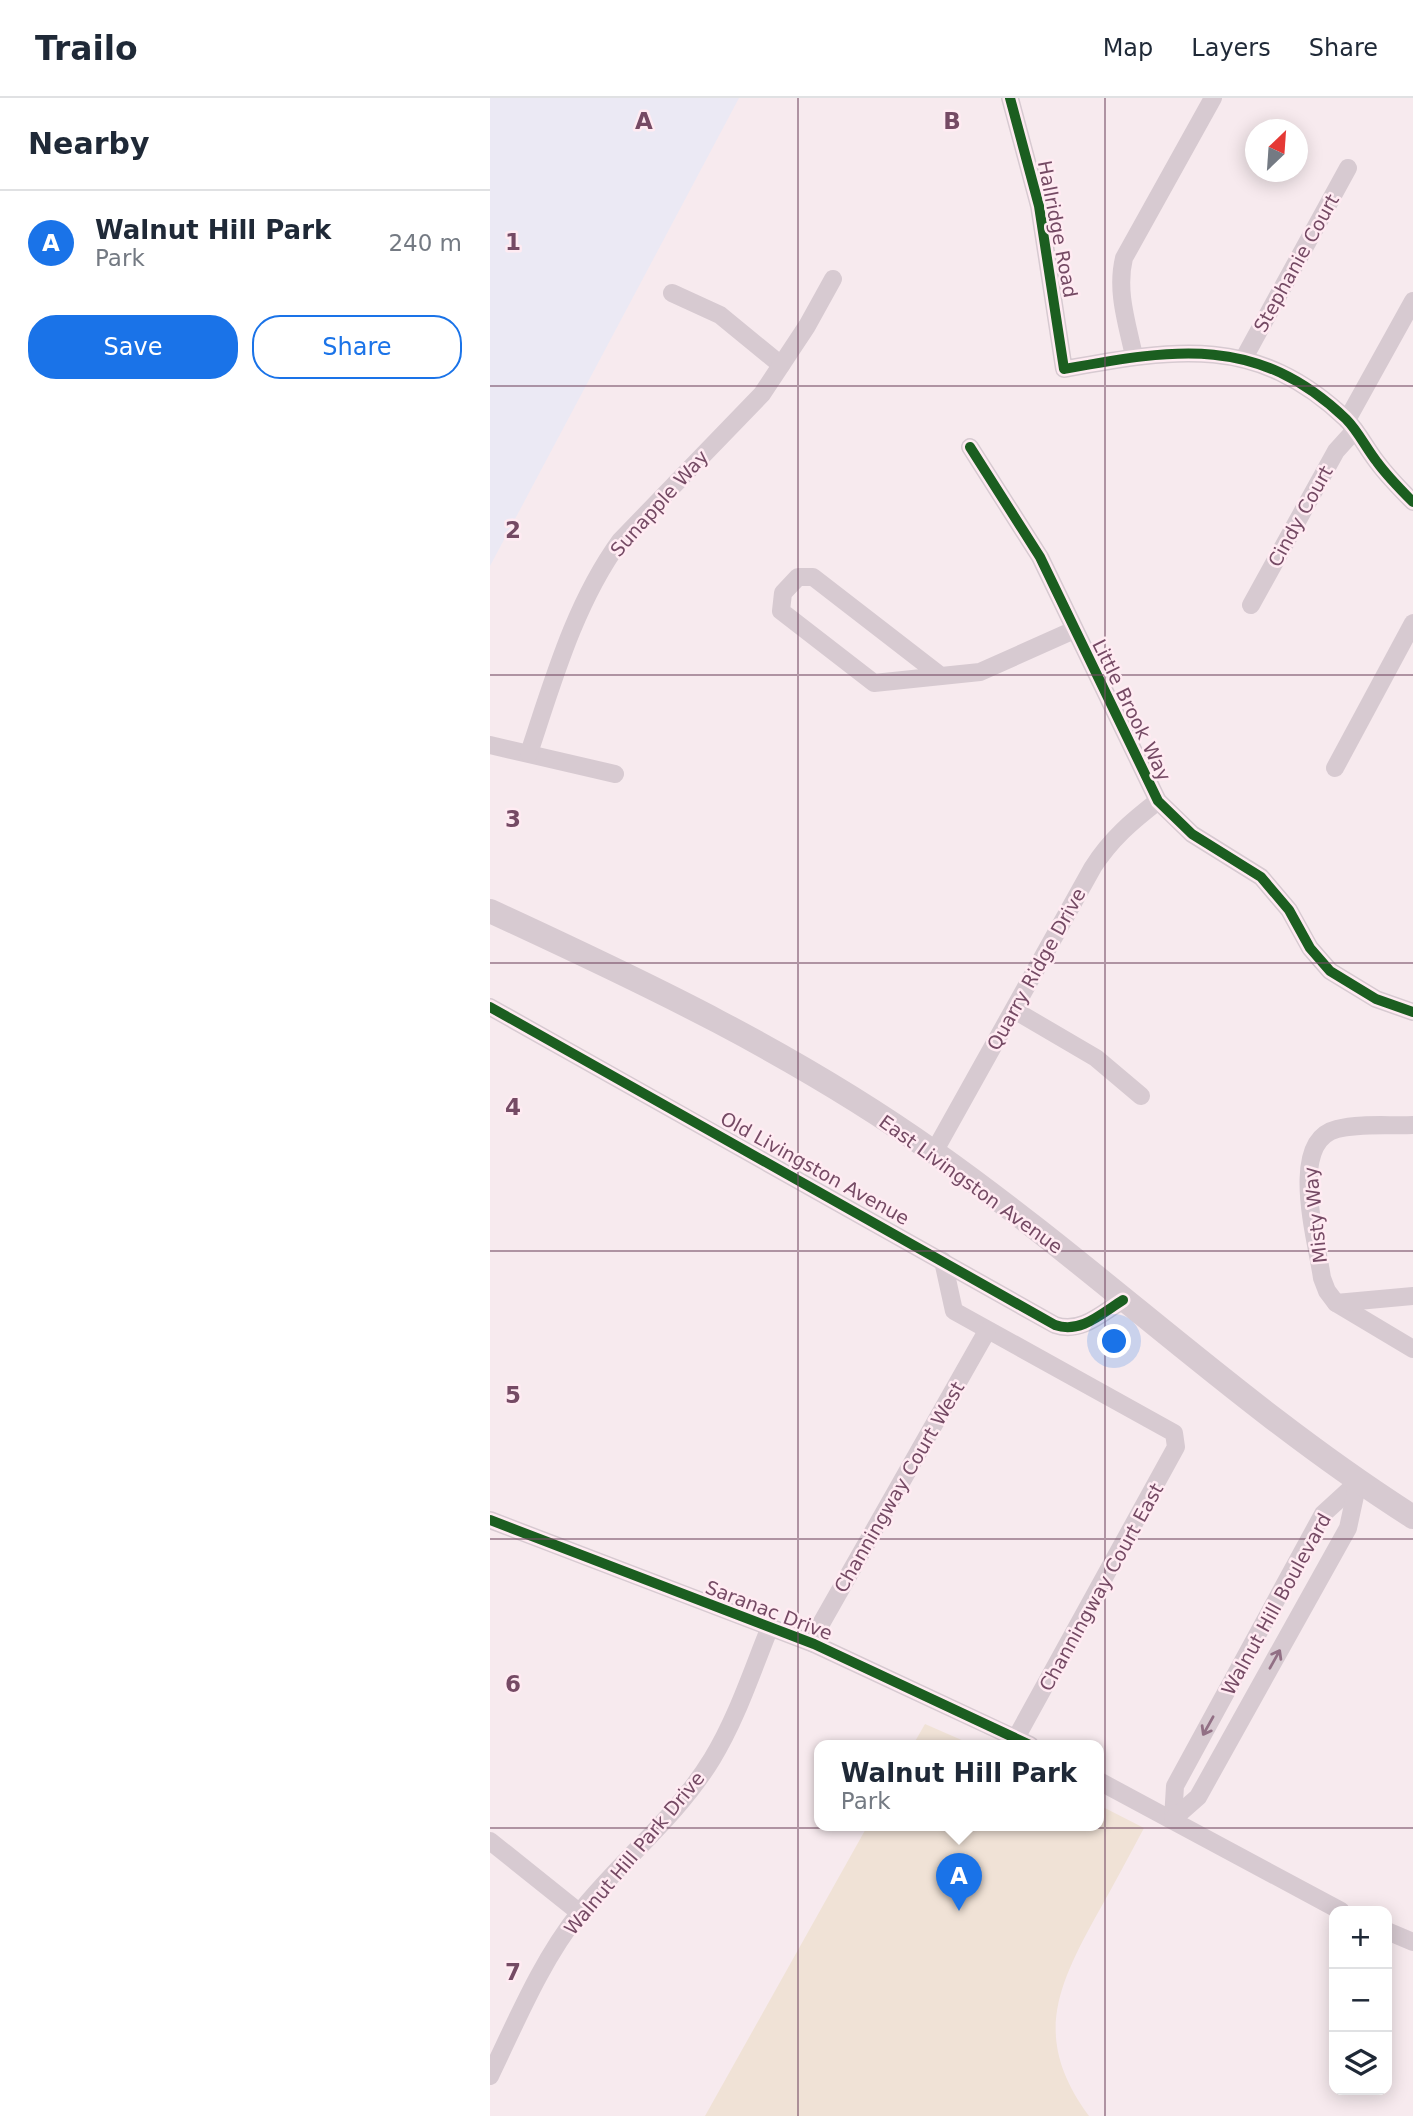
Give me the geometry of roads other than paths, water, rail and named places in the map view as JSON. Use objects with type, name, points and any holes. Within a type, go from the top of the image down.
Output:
[{"type":"main road","name":"East Livingston Avenue","points":[[490,911],[679,1000],[746,1035],[841,1091],[934,1152],[1024,1219],[1279,1426],[1413,1517]]},
{"type":"street","name":"Hallridge Road","points":[[1010,98],[1039,206],[1064,369],[1134,356]]},
{"type":"street","points":[[1213,98],[1124,258],[1120,277],[1121,296],[1134,356],[1163,353],[1244,358],[1307,387],[1351,425],[1377,463],[1413,502]]},
{"type":"street","name":"Stephanie Court","points":[[1244,358],[1348,168]]},
{"type":"street","name":"Sunapple Way","points":[[529,753],[562,656],[608,557],[620,541],[762,394],[833,279]]},
{"type":"street","points":[[672,293],[720,316],[781,365]]},
{"type":"street","name":"Cindy Court","points":[[1251,604],[1351,425],[1413,301]]},
{"type":"street","name":"Little Brook Way","points":[[970,447],[1040,557],[1158,802],[1192,834],[1261,877],[1289,910],[1310,948],[1330,971],[1376,999],[1413,1012]]},
{"type":"street","name":"Little Brook Way","points":[[941,676],[813,577],[798,577],[783,593],[781,611],[874,682],[941,676],[980,672],[1074,630]]},
{"type":"street","points":[[1335,768],[1413,623]]},
{"type":"street","points":[[490,745],[615,774]]},
{"type":"street","name":"Quarry Ridge Drive","points":[[934,1152],[1107,846],[1158,802]]},
{"type":"street","name":"Old Livingston Avenue","points":[[491,1009],[1063,1328],[1080,1326],[1123,1300]]},
{"type":"street","points":[[1014,1010],[1096,1058],[1141,1096]]},
{"type":"street","name":"Misty Way","points":[[1336,1303],[1327,1292],[1322,1278],[1307,1173],[1311,1151],[1316,1141],[1335,1129],[1413,1125]]},
{"type":"street","points":[[943,1261],[947,1291],[954,1311],[988,1331]]},
{"type":"street","points":[[1336,1303],[1413,1296]]},
{"type":"street","points":[[1336,1303],[1413,1349]]},
{"type":"street","name":"Channingway Court East","points":[[988,1331],[1174,1433],[1176,1447],[1169,1466],[1024,1740]]},
{"type":"street","name":"Channingway Court West","points":[[814,1644],[822,1622],[988,1331]]},
{"type":"street","name":"Walnut Hill Boulevard","points":[[1173,1819],[1175,1786],[1324,1514],[1358,1482]]},
{"type":"street","name":"Walnut Hill Boulevard","points":[[1173,1819],[1198,1797],[1348,1528],[1358,1482]]},
{"type":"street","name":"Saranac Drive","points":[[490,1520],[814,1644],[1021,1740]]},
{"type":"street","name":"Walnut Hill Park Drive","points":[[490,2076],[544,1965],[580,1913],[669,1818],[711,1761],[727,1732],[770,1627]]},
{"type":"street","points":[[1104,1783],[1333,1906]]},
{"type":"street","points":[[490,1842],[580,1913]]},
{"type":"street","points":[[1392,1933],[1413,1942]]},
{"type":"place","name":"Walnut Hill Park","points":[[959,1911]]}]
